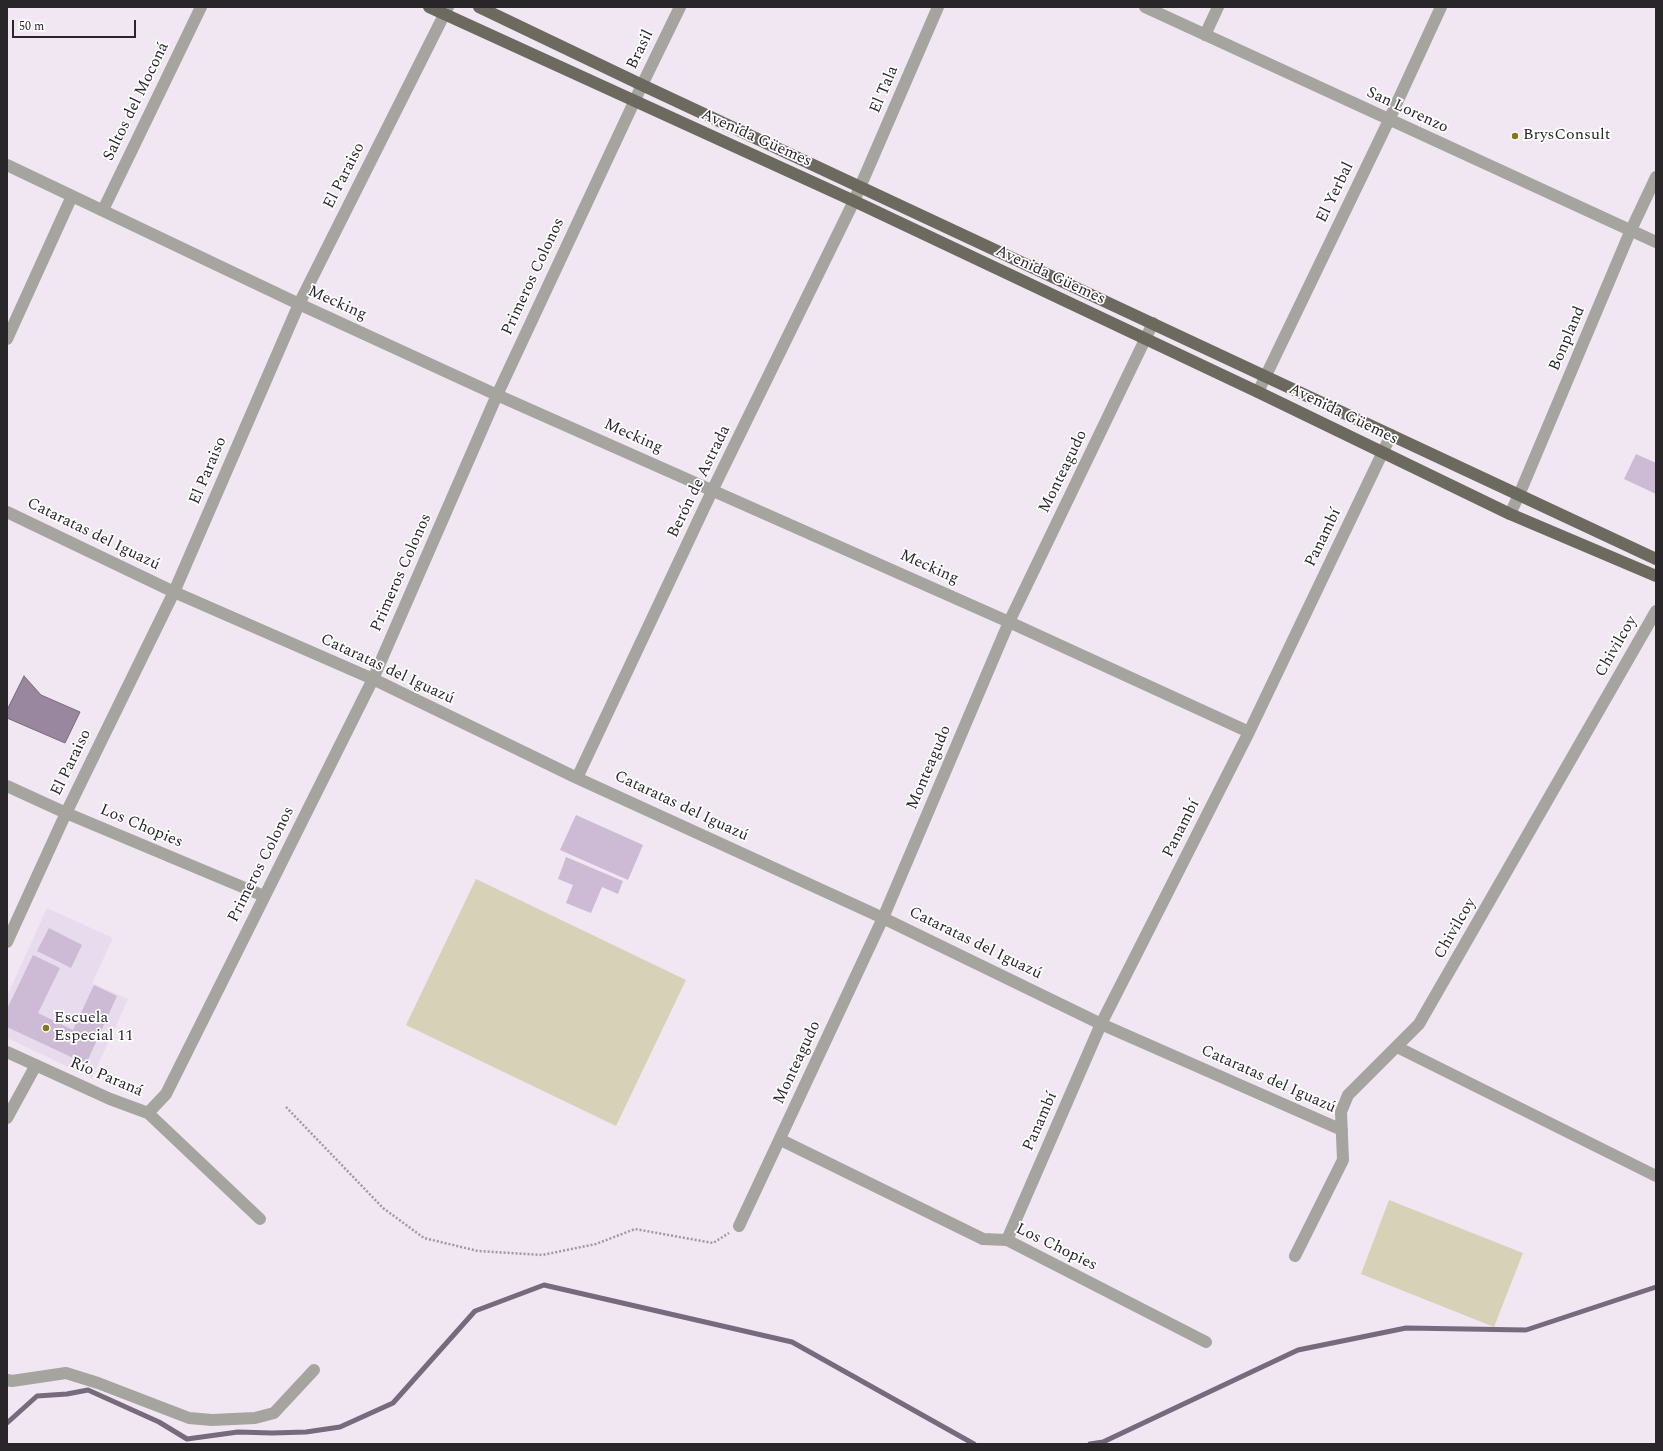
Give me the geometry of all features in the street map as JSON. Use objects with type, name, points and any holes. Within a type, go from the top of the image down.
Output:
[{"type":"main road","name":"Avenida Güemes","points":[[429,7],[446,10],[634,101],[854,201],[1258,392],[1510,514],[1656,576]]},
{"type":"main road","name":"Avenida Güemes","points":[[479,7],[642,85],[1656,559]]},
{"type":"street","name":"Saltos del Moconá","points":[[103,210],[201,7]]},
{"type":"street","name":"Brasil","points":[[634,101],[680,7]]},
{"type":"street","name":"El Tala","points":[[854,201],[938,7]]},
{"type":"street","name":"San Lorenzo","points":[[1145,7],[1630,232],[1656,242]]},
{"type":"street","points":[[1205,35],[1218,7]]},
{"type":"street","name":"El Yerbal","points":[[1258,392],[1390,120],[1441,7]]},
{"type":"street","name":"El Paraiso","points":[[7,942],[66,813],[174,592],[298,304],[446,10]]},
{"type":"street","name":"Primeros Colonos","points":[[148,1114],[166,1094],[373,679],[497,394],[634,101]]},
{"type":"street","name":"Mecking","points":[[7,165],[298,304],[1009,622],[1249,732]]},
{"type":"street","name":"Bonpland","points":[[1510,514],[1630,232],[1656,177]]},
{"type":"street","points":[[7,340],[72,196]]},
{"type":"street","name":"Berón de Astrada","points":[[577,778],[713,489],[854,201]]},
{"type":"street","name":"Monteagudo","points":[[739,1226],[781,1140],[883,918],[1009,622],[1153,323]]},
{"type":"street","name":"Panambí","points":[[1007,1240],[1101,1024],[1249,732],[1391,435]]},
{"type":"street","name":"Cataratas del Iguazú","points":[[7,512],[174,592],[373,679],[577,778],[883,918],[1101,1024],[1342,1130]]},
{"type":"street","name":"Chivilcoy","points":[[1295,1256],[1343,1160],[1341,1112],[1348,1095],[1419,1024],[1656,611]]},
{"type":"street","name":"Los Chopies","points":[[7,786],[66,813],[264,896]]},
{"type":"street","points":[[1397,1047],[1656,1176]]},
{"type":"street","name":"Río Paraná","points":[[7,1052],[110,1099],[148,1114]]},
{"type":"street","points":[[7,1118],[36,1065]]},
{"type":"street","points":[[148,1114],[260,1219]]},
{"type":"street","name":"Los Chopies","points":[[781,1140],[983,1239],[1007,1240],[1206,1342]]},
{"type":"street","points":[[7,1380],[12,1381],[66,1373],[98,1383],[189,1418],[212,1420],[255,1418],[274,1413],[314,1370]]},
{"type":"path","points":[[286,1107],[383,1208],[424,1238],[478,1252],[542,1255],[596,1244],[635,1229],[713,1243],[739,1226]]},
{"type":"shaded area","points":[[24,676],[41,695],[80,712],[65,743],[7,718],[7,710]]},
{"type":"shaded area","points":[[476,879],[686,980],[616,1126],[406,1025]]},
{"type":"shaded area","points":[[47,908],[113,938],[92,983],[128,999],[92,1078],[7,1038],[7,996]]},
{"type":"shaded area","points":[[1389,1200],[1523,1253],[1494,1327],[1361,1274]]},
{"type":"building","points":[[1636,454],[1656,463],[1656,494],[1624,479]]},
{"type":"building","points":[[576,815],[643,845],[628,880],[560,850]]},
{"type":"building","points":[[566,857],[623,881],[618,894],[602,887],[591,913],[566,903],[573,885],[558,879]]},
{"type":"building","points":[[49,928],[82,945],[71,968],[37,951]]},
{"type":"building","points":[[33,955],[60,968],[38,1013],[73,1030],[94,985],[117,996],[86,1064],[7,1027],[7,1009]]},
{"type":"waterway","points":[[7,1423],[37,1396],[67,1394],[88,1390],[159,1422],[187,1439],[238,1432],[306,1432],[340,1427],[393,1403],[475,1311],[544,1285],[792,1342],[974,1444]]},
{"type":"waterway","points":[[1090,1444],[1103,1442],[1298,1350],[1406,1328],[1526,1330],[1656,1287]]},
{"type":"place","name":"BrysConsult","points":[[1515,136]]},
{"type":"place","name":"Escuela Especial 11","points":[[46,1028]]}]
